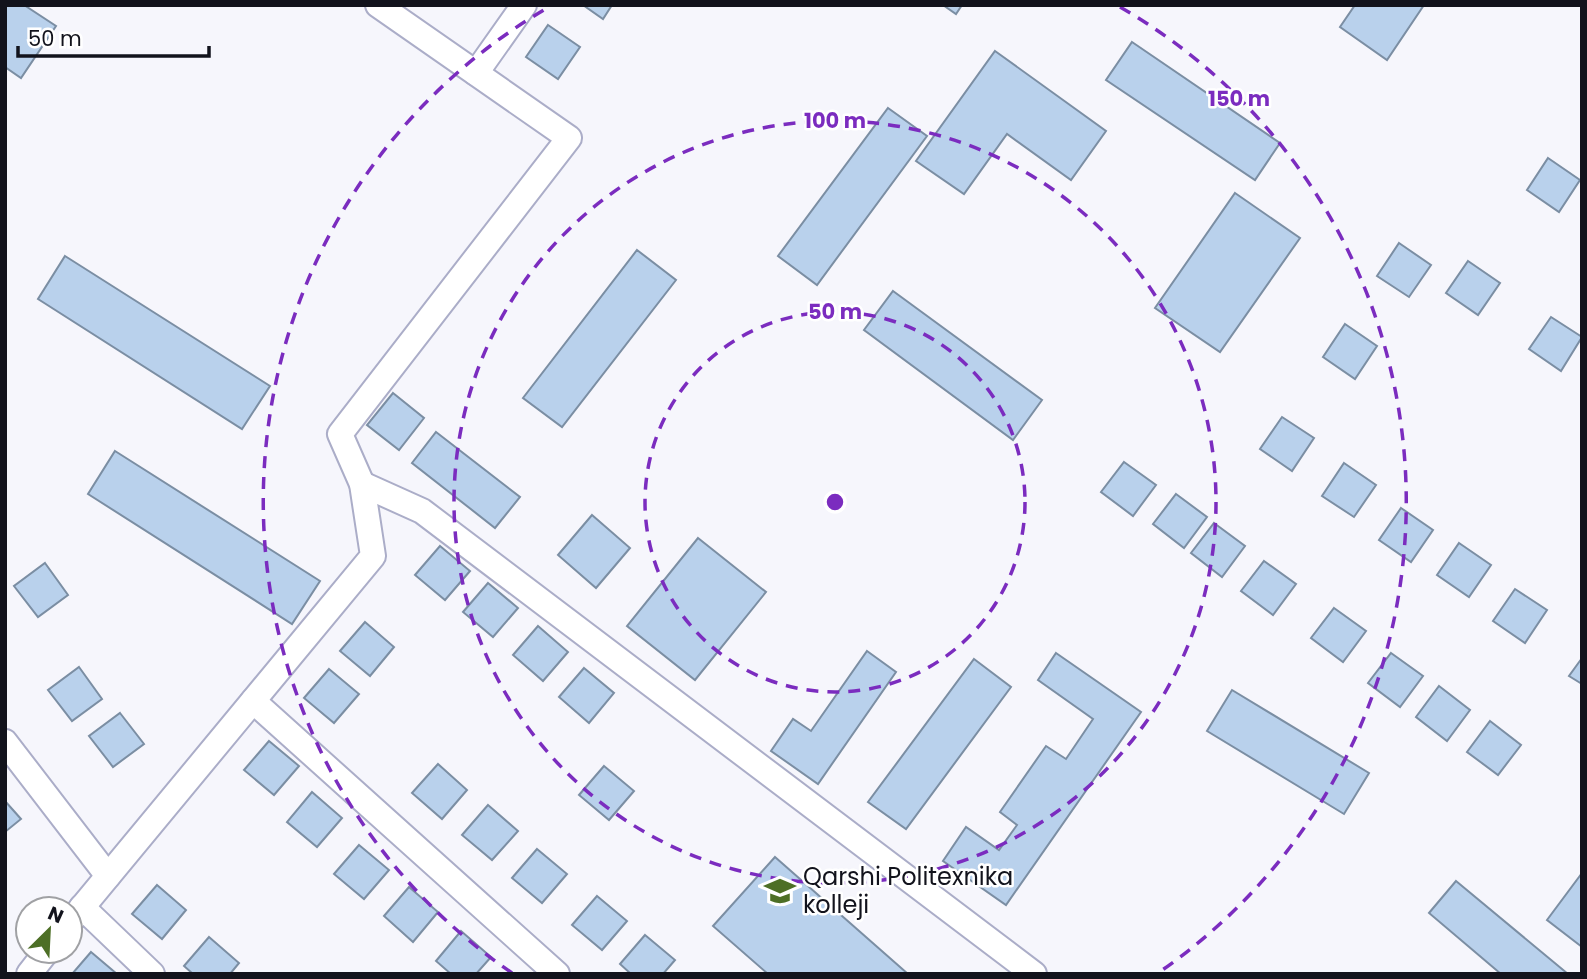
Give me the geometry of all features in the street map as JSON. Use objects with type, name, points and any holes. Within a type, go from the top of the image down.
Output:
[{"type":"street","points":[[84,905],[373,556],[362,484],[340,434],[569,138],[378,5]]},
{"type":"street","points":[[476,73],[524,5]]},
{"type":"street","points":[[362,484],[422,511],[1034,974]]},
{"type":"street","points":[[253,701],[557,974]]},
{"type":"street","points":[[5,742],[108,876]]},
{"type":"street","points":[[84,921],[152,974]]},
{"type":"building","points":[[5,5],[24,5],[56,26],[21,78],[5,67]]},
{"type":"building","points":[[583,5],[612,5],[603,19]]},
{"type":"building","points":[[943,5],[962,5],[956,14]]},
{"type":"building","points":[[1355,5],[1424,5],[1387,60],[1340,27]]},
{"type":"building","points":[[548,25],[580,47],[558,79],[526,57]]},
{"type":"building","points":[[1132,42],[1280,143],[1255,180],[1106,80]]},
{"type":"building","points":[[995,51],[1106,131],[1071,180],[1007,134],[964,194],[916,161]]},
{"type":"building","points":[[888,108],[927,136],[817,285],[778,256]]},
{"type":"building","points":[[1548,158],[1580,180],[1559,212],[1527,190]]},
{"type":"building","points":[[1235,193],[1300,238],[1220,352],[1155,308]]},
{"type":"building","points":[[1399,243],[1431,265],[1409,297],[1377,276]]},
{"type":"building","points":[[637,250],[676,280],[562,427],[523,398]]},
{"type":"building","points":[[65,256],[270,386],[242,429],[38,299]]},
{"type":"building","points":[[1468,261],[1500,283],[1478,315],[1446,293]]},
{"type":"building","points":[[893,291],[1042,400],[1013,440],[864,330]]},
{"type":"building","points":[[1551,317],[1582,337],[1561,371],[1529,349]]},
{"type":"building","points":[[1345,324],[1377,346],[1355,379],[1323,357]]},
{"type":"building","points":[[393,393],[424,418],[399,450],[367,425]]},
{"type":"building","points":[[1282,417],[1314,438],[1292,471],[1260,449]]},
{"type":"building","points":[[436,432],[520,497],[495,528],[412,463]]},
{"type":"building","points":[[115,451],[320,581],[292,624],[88,494]]},
{"type":"building","points":[[1124,462],[1156,485],[1133,516],[1101,492]]},
{"type":"building","points":[[1344,463],[1376,485],[1354,517],[1322,496]]},
{"type":"building","points":[[1176,494],[1207,517],[1184,548],[1153,524]]},
{"type":"building","points":[[1401,508],[1433,530],[1411,562],[1379,540]]},
{"type":"building","points":[[592,515],[630,548],[596,588],[558,555]]},
{"type":"building","points":[[1214,523],[1245,546],[1222,577],[1191,553]]},
{"type":"building","points":[[698,538],[766,592],[695,680],[627,626]]},
{"type":"building","points":[[1459,543],[1491,565],[1469,597],[1437,575]]},
{"type":"building","points":[[440,546],[470,571],[445,600],[415,575]]},
{"type":"building","points":[[1264,561],[1296,584],[1273,615],[1241,591]]},
{"type":"building","points":[[45,563],[68,595],[38,617],[14,586]]},
{"type":"building","points":[[488,583],[518,608],[493,637],[463,612]]},
{"type":"building","points":[[1515,589],[1547,610],[1525,643],[1493,621]]},
{"type":"building","points":[[1334,608],[1366,631],[1343,662],[1311,638]]},
{"type":"building","points":[[365,622],[394,647],[370,676],[340,651]]},
{"type":"building","points":[[538,626],[568,652],[543,681],[513,655]]},
{"type":"building","points":[[867,651],[896,672],[818,784],[771,751],[793,719],[811,731]]},
{"type":"building","points":[[1056,653],[1141,712],[1006,905],[943,861],[966,827],[999,850],[1017,825],[1000,812],[1046,746],[1066,759],[1093,719],[1038,680]]},
{"type":"building","points":[[1391,653],[1423,676],[1400,707],[1368,683]]},
{"type":"building","points":[[1582,658],[1582,684],[1569,676]]},
{"type":"building","points":[[974,659],[1011,687],[906,829],[868,802]]},
{"type":"building","points":[[79,667],[102,699],[72,721],[48,690]]},
{"type":"building","points":[[584,668],[614,693],[589,723],[559,697]]},
{"type":"building","points":[[329,669],[359,694],[334,723],[304,698]]},
{"type":"building","points":[[1439,686],[1470,710],[1447,741],[1416,717]]},
{"type":"building","points":[[1232,690],[1369,773],[1344,814],[1207,731]]},
{"type":"building","points":[[120,713],[144,744],[113,767],[89,736]]},
{"type":"building","points":[[1490,721],[1521,745],[1498,775],[1467,752]]},
{"type":"building","points":[[269,741],[299,766],[274,795],[244,770]]},
{"type":"building","points":[[438,764],[467,790],[442,819],[412,793]]},
{"type":"building","points":[[604,766],[634,791],[609,820],[579,795]]},
{"type":"building","points":[[312,792],[342,818],[317,847],[287,822]]},
{"type":"building","points":[[5,801],[21,819],[5,832]]},
{"type":"building","points":[[488,805],[518,831],[492,860],[462,835]]},
{"type":"building","points":[[359,845],[389,870],[364,899],[334,874]]},
{"type":"building","points":[[537,849],[567,874],[542,903],[512,878]]},
{"type":"building","points":[[775,857],[908,974],[768,974],[713,926]]},
{"type":"building","points":[[1582,873],[1582,947],[1547,920]]},
{"type":"building","points":[[1456,881],[1568,974],[1501,974],[1429,913]]},
{"type":"building","points":[[157,885],[186,910],[162,939],[132,914]]},
{"type":"building","points":[[409,887],[438,912],[413,942],[384,916]]},
{"type":"building","points":[[597,896],[627,921],[602,950],[572,925]]},
{"type":"building","points":[[461,931],[491,957],[476,974],[451,974],[436,961]]},
{"type":"building","points":[[645,935],[675,960],[663,974],[631,974],[620,964]]},
{"type":"building","points":[[209,937],[239,963],[230,974],[193,974],[184,966]]},
{"type":"building","points":[[91,952],[117,974],[72,974],[80,965],[84,965],[84,960]]},
{"type":"place","name":"Qarshi Politexnika kolleji","points":[[780,891]]}]
